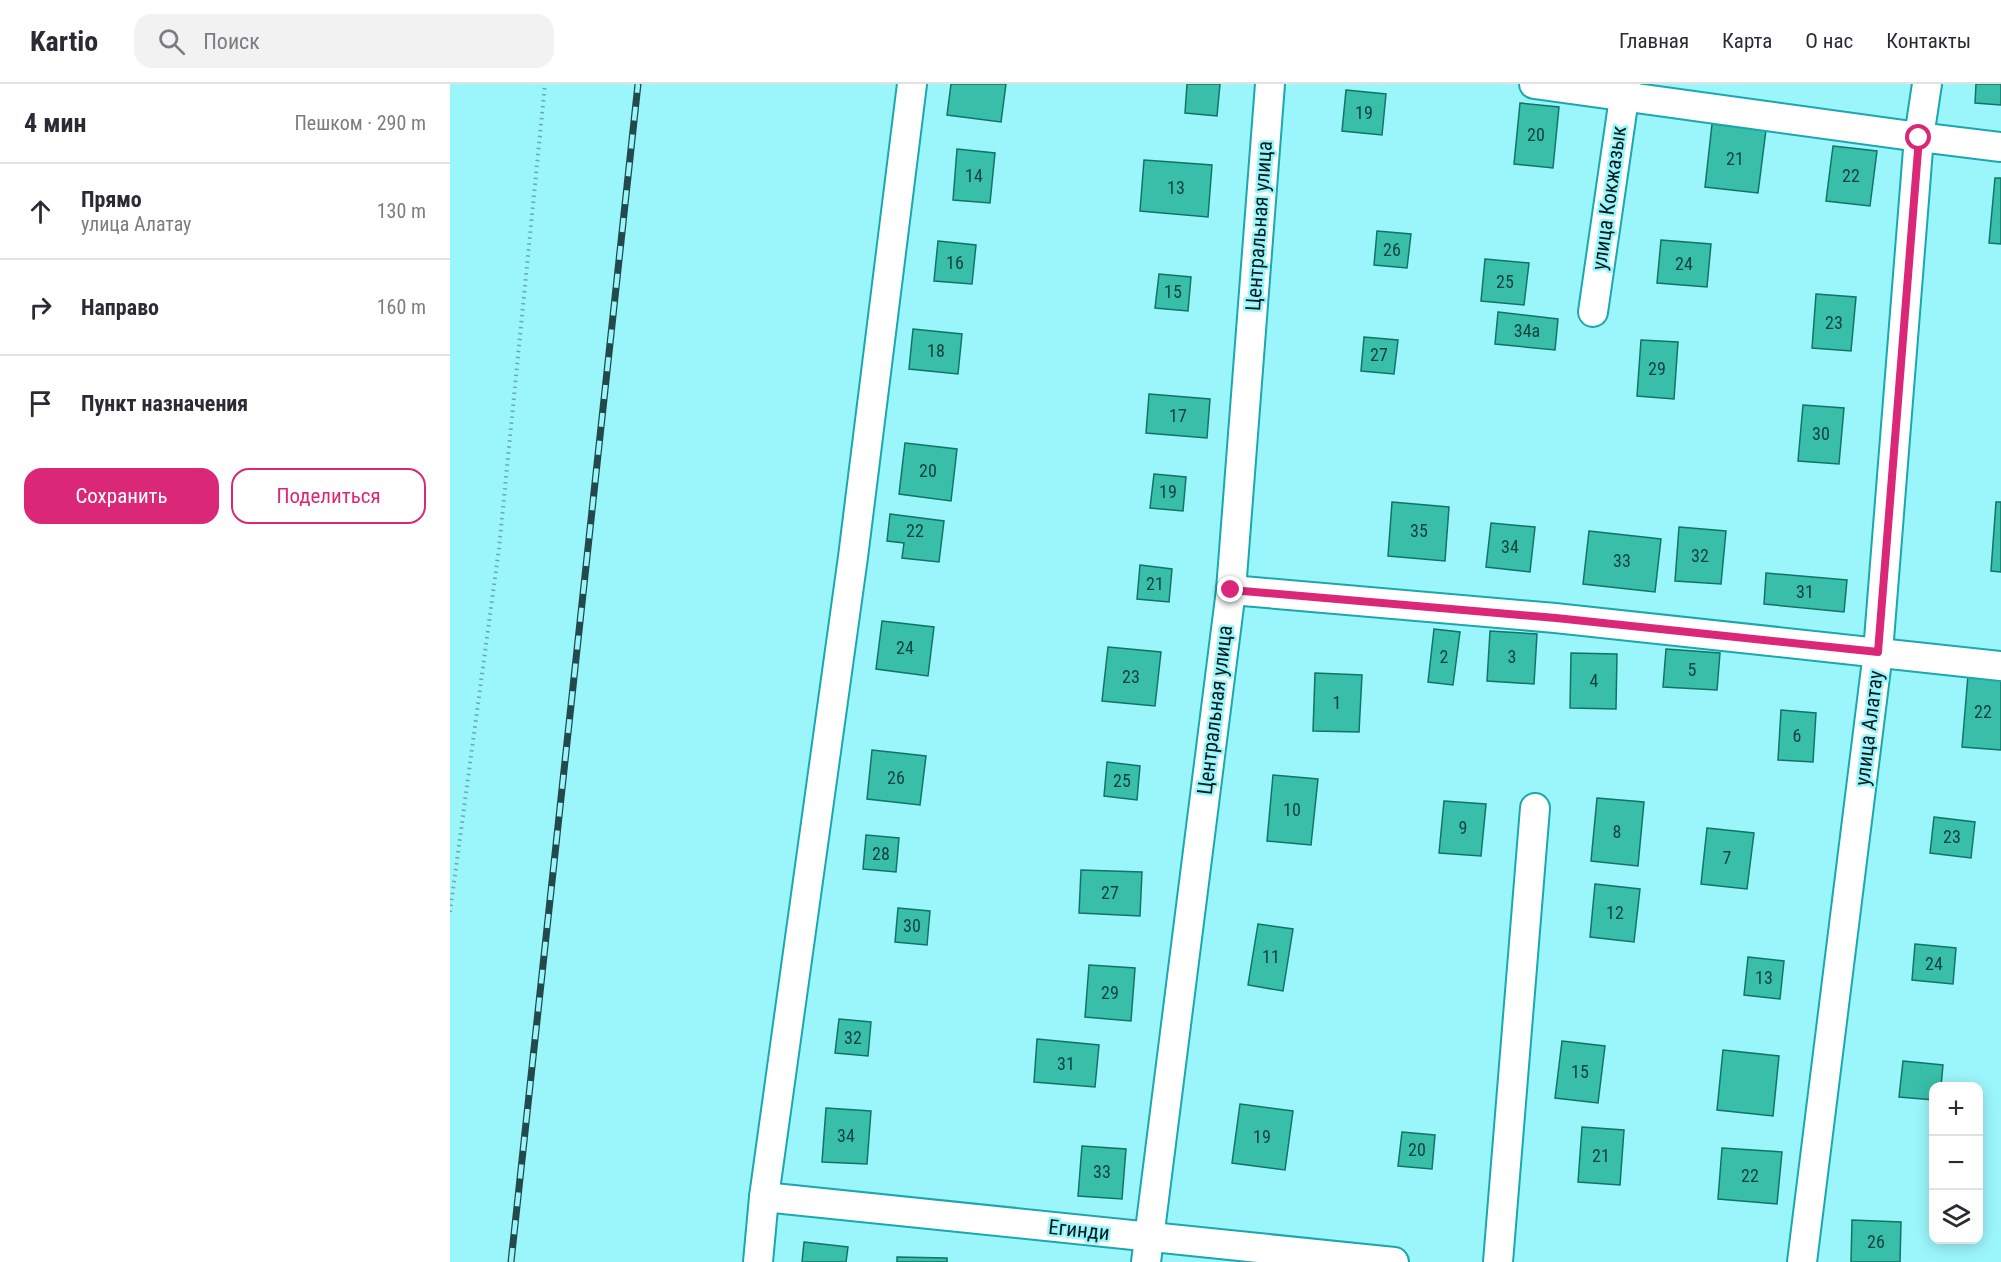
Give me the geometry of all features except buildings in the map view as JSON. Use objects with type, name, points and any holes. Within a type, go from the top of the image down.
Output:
[{"type":"street","points":[[758,1262],[764,1197],[853,557],[912,84]]},
{"type":"street","name":"Центральная улица","points":[[1148,1250],[1231,590],[1270,84]]},
{"type":"street","points":[[1534,84],[1625,90],[1919,138],[2001,147]]},
{"type":"street","name":"улица Алатау","points":[[1802,1262],[1878,652],[1919,138],[1928,84]]},
{"type":"street","name":"улица Кокжазык","points":[[1593,312],[1625,90]]},
{"type":"street","points":[[1231,590],[1556,618],[2001,666]]},
{"type":"street","points":[[1498,1262],[1535,808]]},
{"type":"street","name":"Егинди","points":[[764,1197],[1148,1250],[1394,1262]]},
{"type":"path","points":[[450,912],[499,548],[545,84]]},
{"type":"railway","points":[[511,1262],[638,84]]},
{"type":"route","points":[[1231,590],[1556,618],[1878,652],[1919,138]]}]
